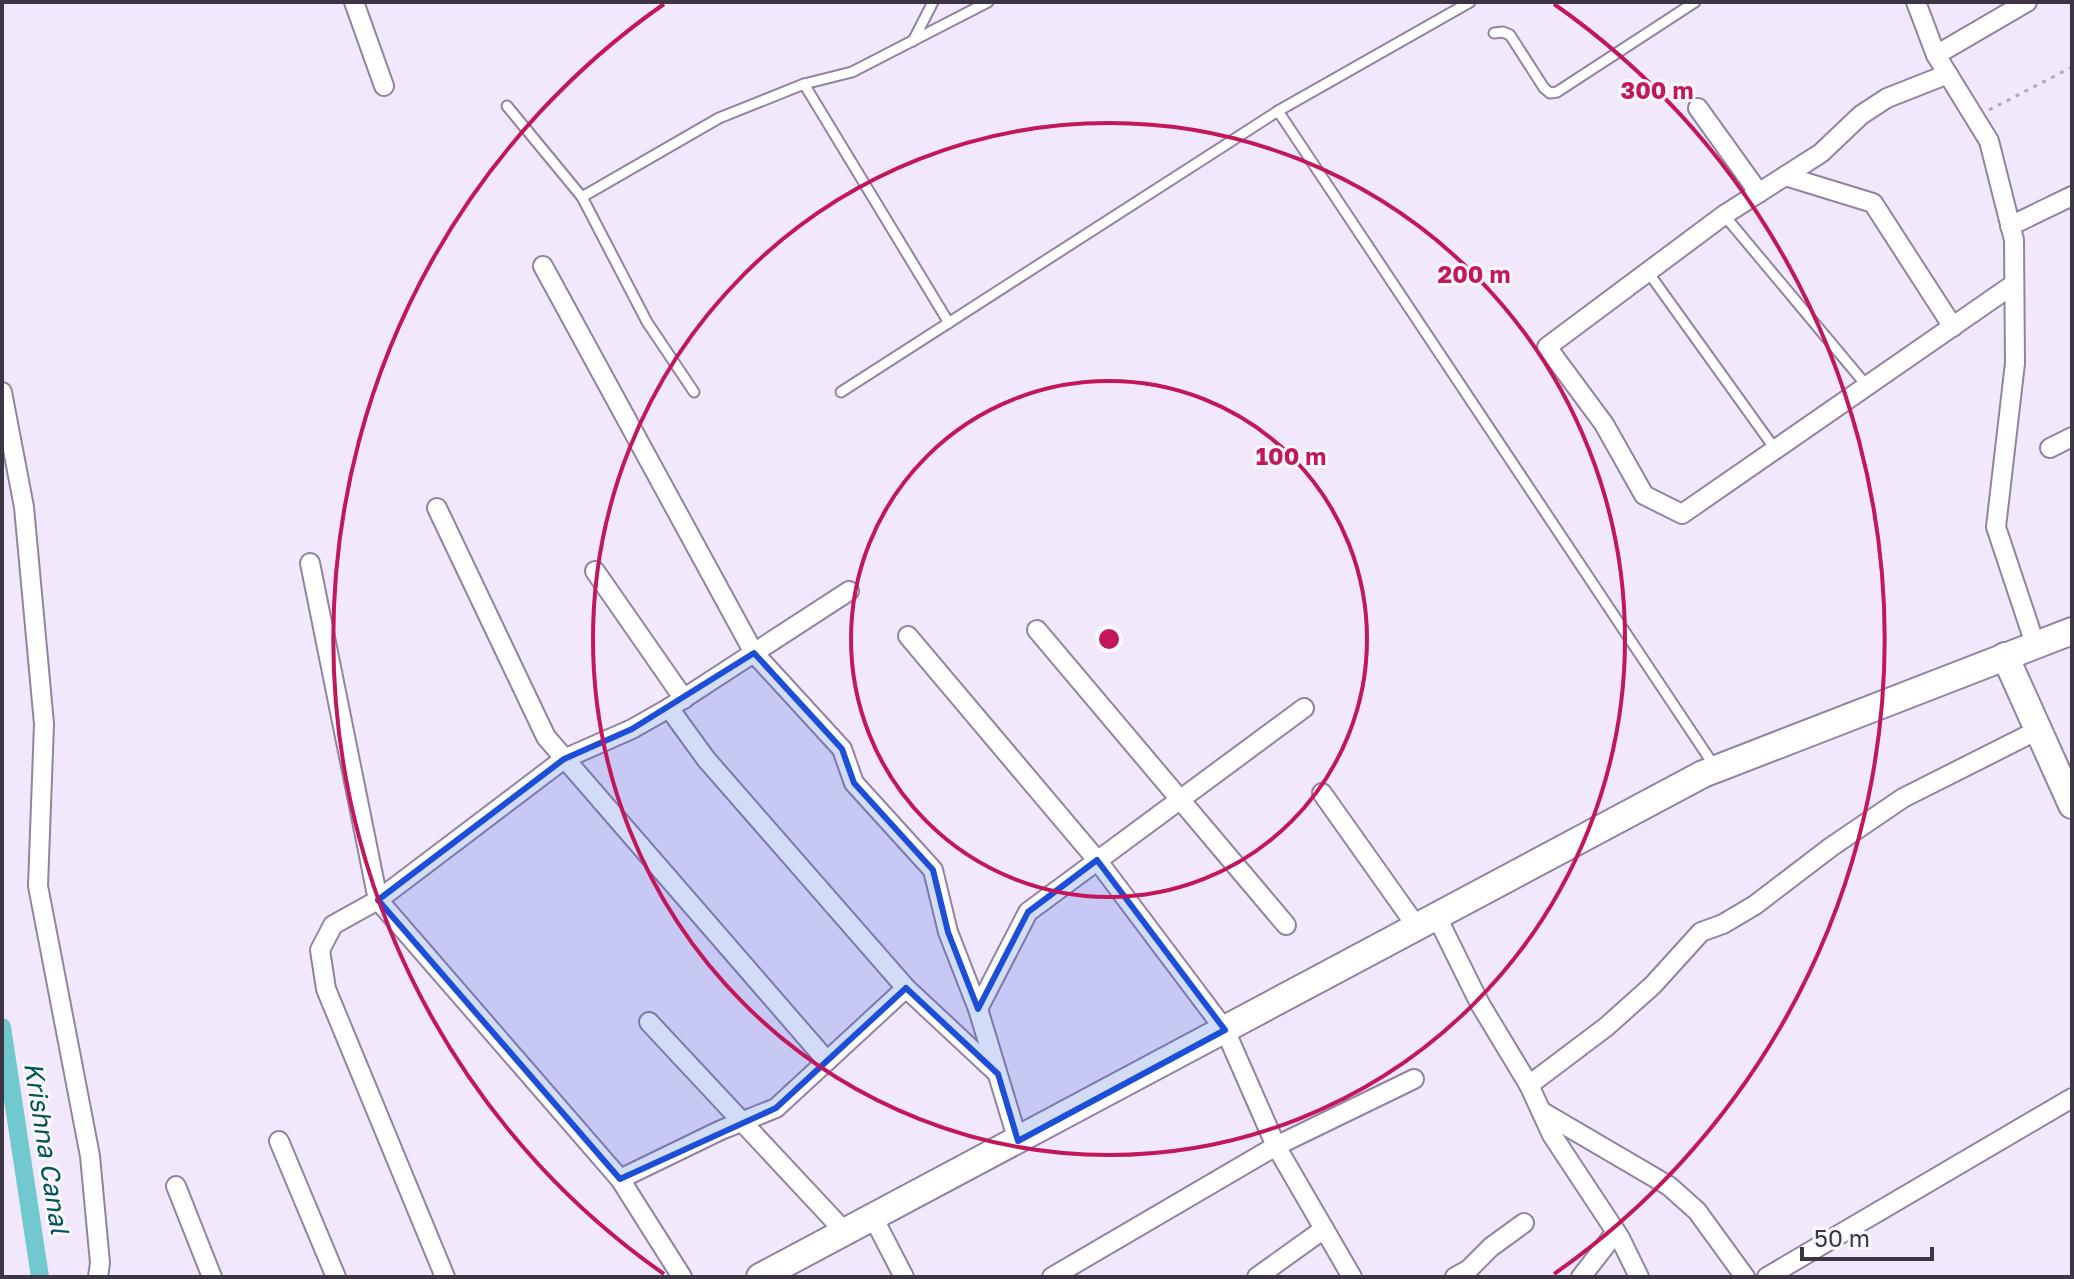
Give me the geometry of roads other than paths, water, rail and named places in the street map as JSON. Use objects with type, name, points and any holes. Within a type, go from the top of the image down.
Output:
[{"type":"street","points":[[1916,2],[1936,55],[1989,141],[2014,240],[2015,363],[1996,527],[2035,644]]},
{"type":"street","points":[[1936,55],[2027,2]]},
{"type":"street","points":[[359,3],[384,86]]},
{"type":"street","points":[[1948,74],[1887,98],[1861,115],[1821,153],[1724,215],[1547,347],[1604,424],[1644,495],[1682,514],[2014,284]]},
{"type":"street","points":[[1698,108],[1759,193]]},
{"type":"street","points":[[1785,176],[1873,203],[1953,327]]},
{"type":"street","points":[[2010,226],[2072,196]]},
{"type":"street","points":[[543,266],[754,653],[842,749],[854,783],[933,870],[948,932],[978,1009],[1018,1141]]},
{"type":"street","points":[[2,392],[24,507],[44,724],[38,886],[90,1156],[100,1263],[98,1277]]},
{"type":"street","points":[[2050,448],[2072,437]]},
{"type":"street","points":[[437,508],[546,737],[827,1061]]},
{"type":"street","points":[[310,563],[378,900],[620,1179],[682,1277]]},
{"type":"street","points":[[595,571],[706,759],[906,988],[998,1074]]},
{"type":"street","points":[[445,1277],[326,989],[320,950],[333,925],[378,900],[564,759],[632,729],[676,704],[849,591]]},
{"type":"street","points":[[1037,630],[1286,925]]},
{"type":"street","points":[[760,1277],[1717,769],[2072,631]]},
{"type":"street","points":[[908,636],[1097,860],[1225,1030],[1276,1146],[1352,1277]]},
{"type":"street","points":[[2005,656],[2072,805]]},
{"type":"street","points":[[978,1009],[1028,912],[1304,708]]},
{"type":"street","points":[[1529,1085],[1606,1027],[1653,985],[1701,932],[1723,924],[1755,905],[1831,847],[1903,798],[2038,730]]},
{"type":"street","points":[[1322,793],[1427,922],[1529,1085],[1552,1135],[1616,1232],[1639,1277]]},
{"type":"street","points":[[620,1179],[776,1108],[906,988]]},
{"type":"street","points":[[649,1022],[845,1232]]},
{"type":"street","points":[[1052,1277],[1276,1146],[1414,1079]]},
{"type":"street","points":[[1767,1277],[2072,1098]]},
{"type":"street","points":[[1541,1111],[1669,1186],[1697,1211],[1745,1277]]},
{"type":"street","points":[[279,1141],[336,1277]]},
{"type":"street","points":[[176,1186],[212,1277]]},
{"type":"street","points":[[873,1217],[904,1277]]},
{"type":"street","points":[[1455,1277],[1468,1270],[1491,1247],[1524,1223]]},
{"type":"street","points":[[1257,1277],[1324,1229]]},
{"type":"street","points":[[1581,1277],[1616,1232]]},
{"type":"lane","points":[[913,41],[933,2]]},
{"type":"lane","points":[[582,197],[719,118],[804,84],[852,72],[988,2]]},
{"type":"lane","points":[[1445,2],[1450,13]]},
{"type":"lane","points":[[841,392],[1278,111],[1470,2]]},
{"type":"lane","points":[[1494,33],[1510,35],[1544,88],[1550,93],[1557,92],[1695,2]]},
{"type":"lane","points":[[804,84],[949,323]]},
{"type":"lane","points":[[507,106],[582,197],[647,322],[694,392]]},
{"type":"lane","points":[[1278,111],[1717,769]]},
{"type":"lane","points":[[1724,215],[1867,386]]},
{"type":"lane","points":[[1648,272],[1775,449]]},
{"type":"waterway","name":"Krishna Canal","points":[[2,1027],[40,1277]]}]
